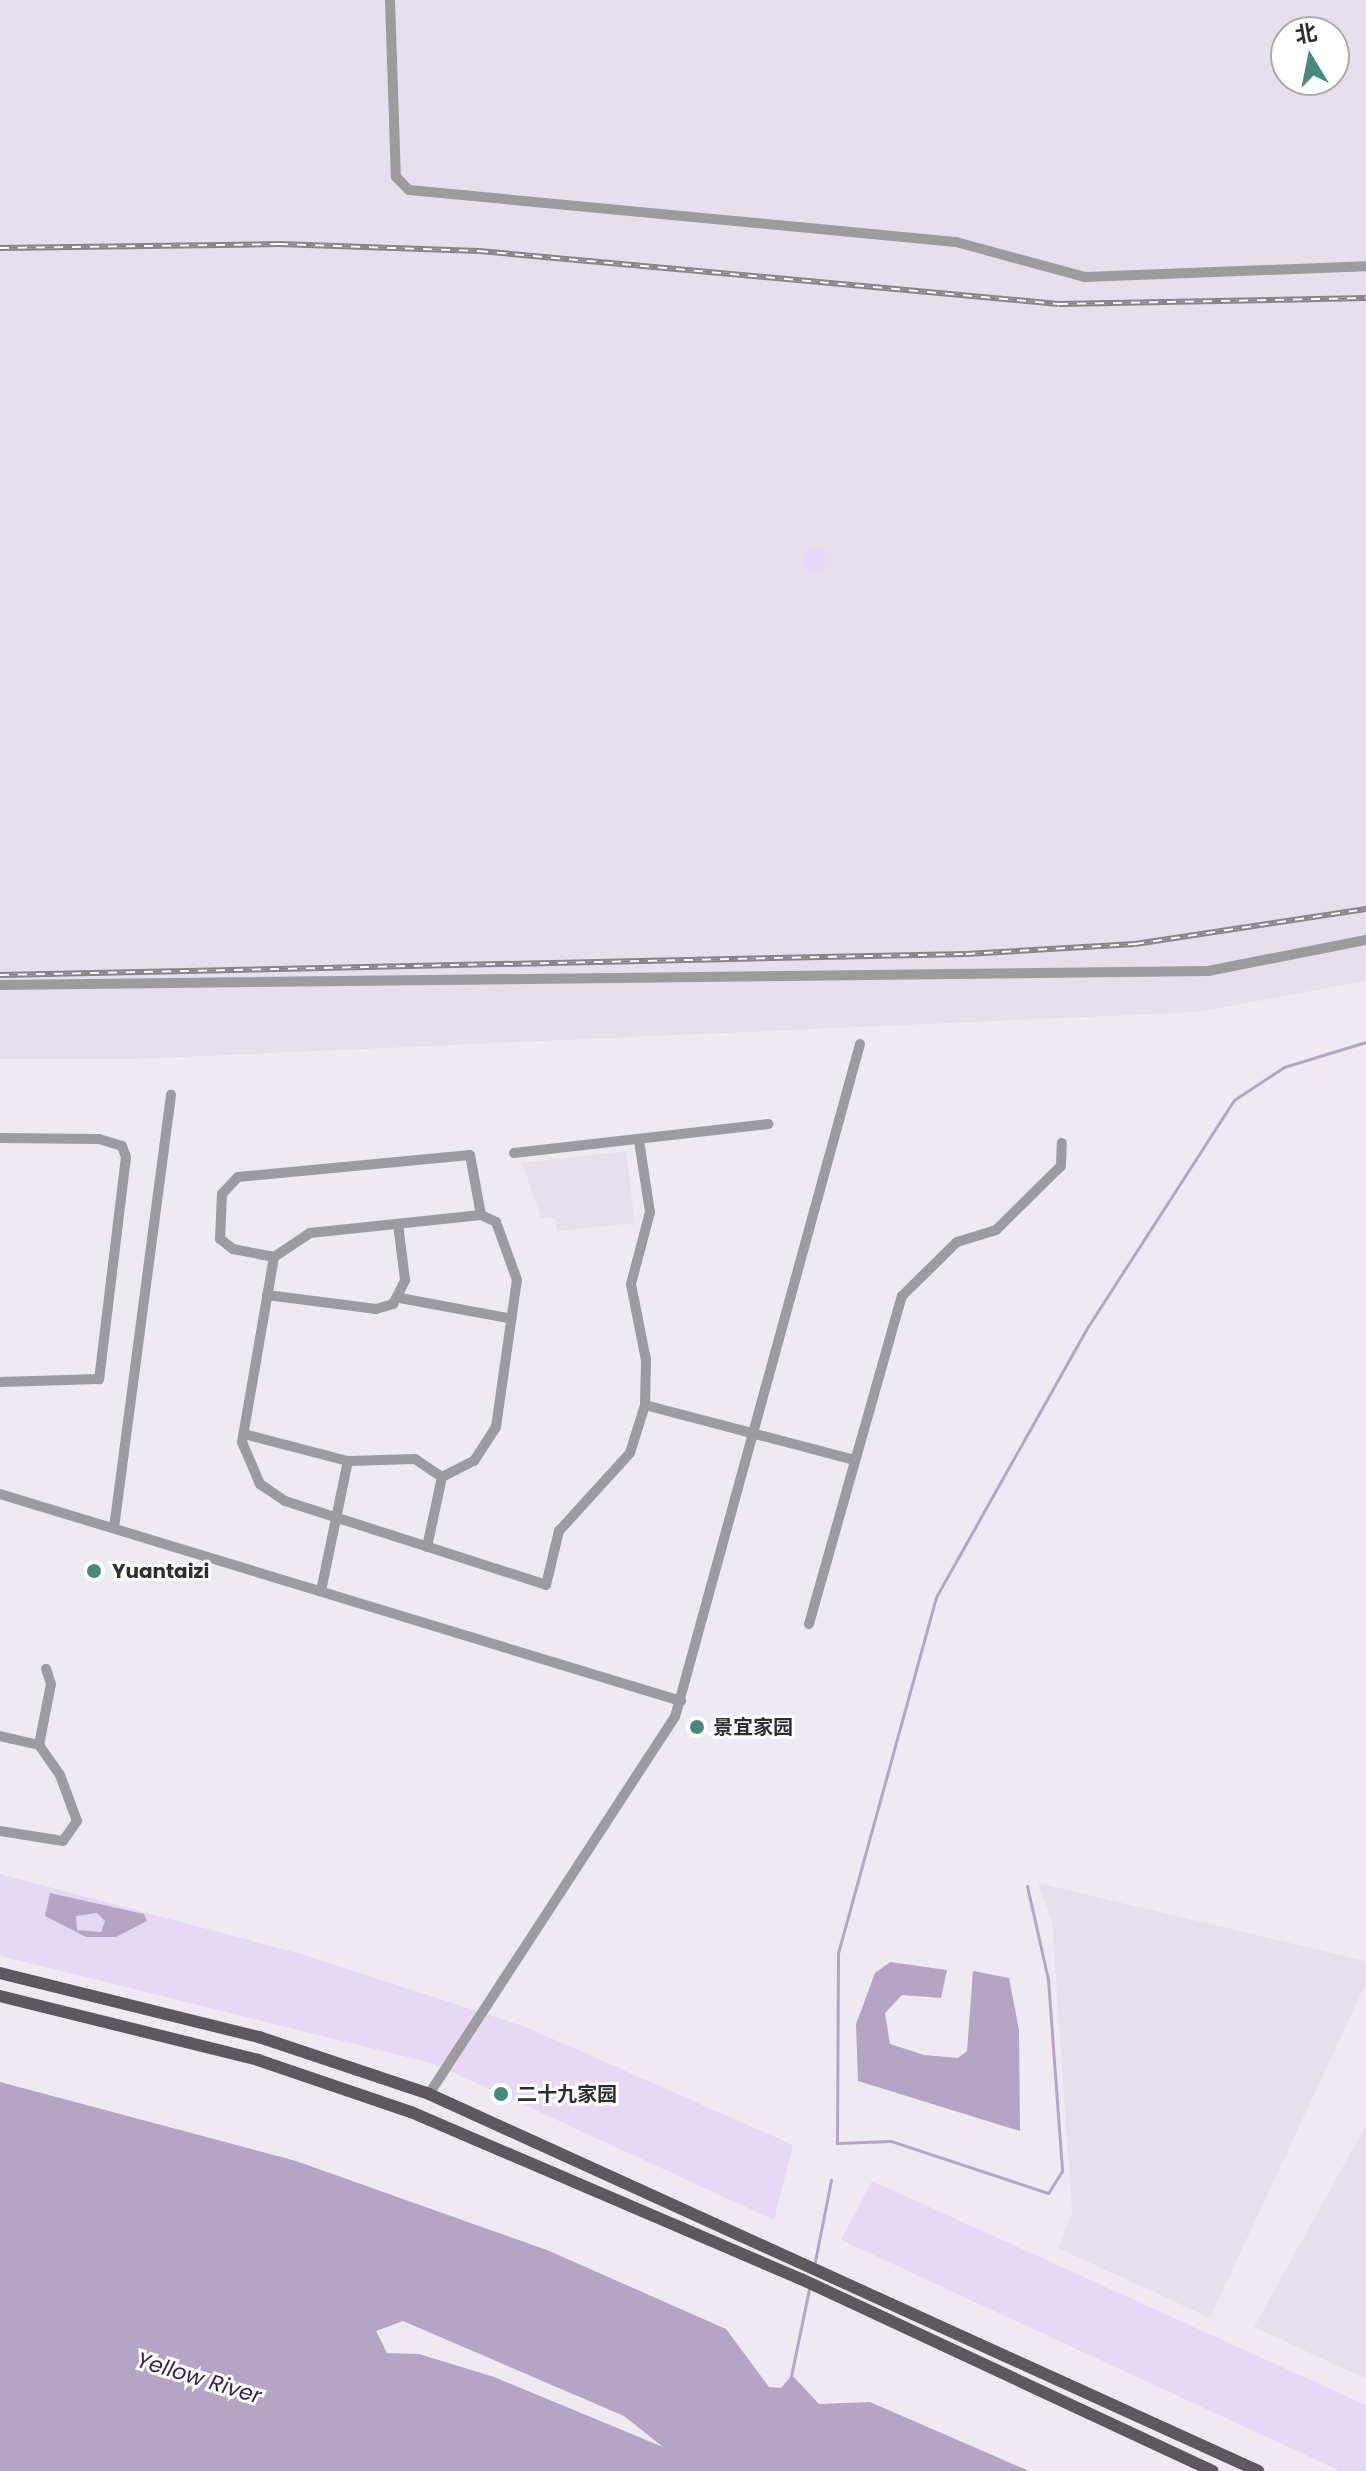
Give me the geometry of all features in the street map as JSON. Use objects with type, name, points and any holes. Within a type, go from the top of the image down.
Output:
[{"type":"main road","points":[[0,1973],[259,2037],[429,2094],[829,2279],[1258,2471]]},
{"type":"main road","points":[[0,1996],[352,2089],[801,2279],[1212,2471]]},
{"type":"street","points":[[390,0],[396,177],[409,190],[956,242],[1085,277],[1366,266]]},
{"type":"street","points":[[0,985],[1208,971],[1366,940]]},
{"type":"street","points":[[429,2094],[681,1701],[860,1044]]},
{"type":"street","points":[[114,1528],[171,1095]]},
{"type":"street","points":[[514,1153],[768,1124]]},
{"type":"street","points":[[0,1138],[99,1139],[122,1146],[126,1157],[99,1379],[0,1382]]},
{"type":"street","points":[[442,1477],[474,1461],[496,1427],[508,1318],[517,1280],[510,1250],[496,1222],[481,1215],[296,1237],[274,1257],[244,1434],[260,1484],[336,1518],[546,1585],[559,1531],[630,1453],[645,1405],[646,1360],[631,1284],[650,1212],[639,1141]]},
{"type":"street","points":[[809,1624],[902,1296],[957,1242],[996,1230],[1061,1166],[1062,1143]]},
{"type":"street","points":[[274,1257],[233,1249],[220,1239],[222,1194],[238,1177],[470,1155],[481,1215]]},
{"type":"street","points":[[398,1224],[400,1298]]},
{"type":"street","points":[[267,1295],[376,1309],[400,1298],[508,1318]]},
{"type":"street","points":[[645,1405],[854,1460]]},
{"type":"street","points":[[244,1434],[348,1461],[399,1456],[442,1477]]},
{"type":"street","points":[[321,1591],[348,1461]]},
{"type":"street","points":[[427,1547],[442,1477]]},
{"type":"street","points":[[0,1494],[681,1701]]},
{"type":"street","points":[[39,1745],[51,1684],[46,1669]]},
{"type":"street","points":[[0,1736],[39,1745],[60,1775],[77,1821],[63,1841],[0,1831]]},
{"type":"shaded area","points":[[0,0],[1366,0],[1366,981],[1197,1012],[137,1059],[0,1059]]},
{"type":"shaded area","points":[[814,548],[825,555],[826,560],[819,571],[814,572],[803,565],[802,560],[809,549]]},
{"type":"shaded area","points":[[626,1151],[635,1223],[557,1231],[555,1218],[541,1218],[522,1163]]},
{"type":"shaded area","points":[[0,1874],[301,1954],[526,2027],[793,2145],[774,2220],[435,2064],[0,1956]]},
{"type":"shaded area","points":[[1038,1883],[1366,1961],[1366,1983],[1210,2318],[1058,2248],[1072,2213],[1052,1923]]},
{"type":"shaded area","points":[[1366,2125],[1366,2379],[1254,2327]]},
{"type":"shaded area","points":[[872,2181],[1366,2405],[1366,2471],[1340,2471],[841,2240]]},
{"type":"water","points":[[50,1893],[144,1914],[147,1921],[116,1937],[86,1937],[45,1916]],"holes":[[[97,1913],[105,1921],[101,1932],[77,1930],[76,1916]]]},
{"type":"water","points":[[890,1962],[947,1970],[941,1998],[902,1995],[885,2013],[890,2044],[924,2055],[958,2058],[967,2051],[973,1971],[1009,1978],[1019,2030],[1020,2131],[858,2081],[856,2024],[875,1973]]},
{"type":"water","name":"Yellow River","points":[[0,2082],[296,2161],[547,2250],[726,2329],[769,2387],[781,2388],[792,2375],[819,2404],[870,2402],[1029,2471],[0,2471]],"holes":[[[403,2321],[624,2416],[663,2447],[494,2377],[419,2354],[387,2353],[376,2331]]]},
{"type":"waterway","points":[[1027,1886],[1048,1979],[1062,2171],[1048,2193],[891,2141],[837,2143],[838,1953],[936,1597],[1087,1328],[1234,1100],[1284,1067],[1366,1042]]},
{"type":"waterway","points":[[814,2266],[831,2180]]},
{"type":"waterway","points":[[791,2376],[809,2289]]},
{"type":"railway","points":[[0,248],[279,244],[479,251],[1059,304],[1366,298]]},
{"type":"railway","points":[[0,975],[966,954],[1135,944],[1366,909]]},
{"type":"place","name":"Yuantaizi","points":[[94,1571]]},
{"type":"place","name":"景宜家园","points":[[697,1727]]},
{"type":"place","name":"二十九家园","points":[[501,2094]]}]
